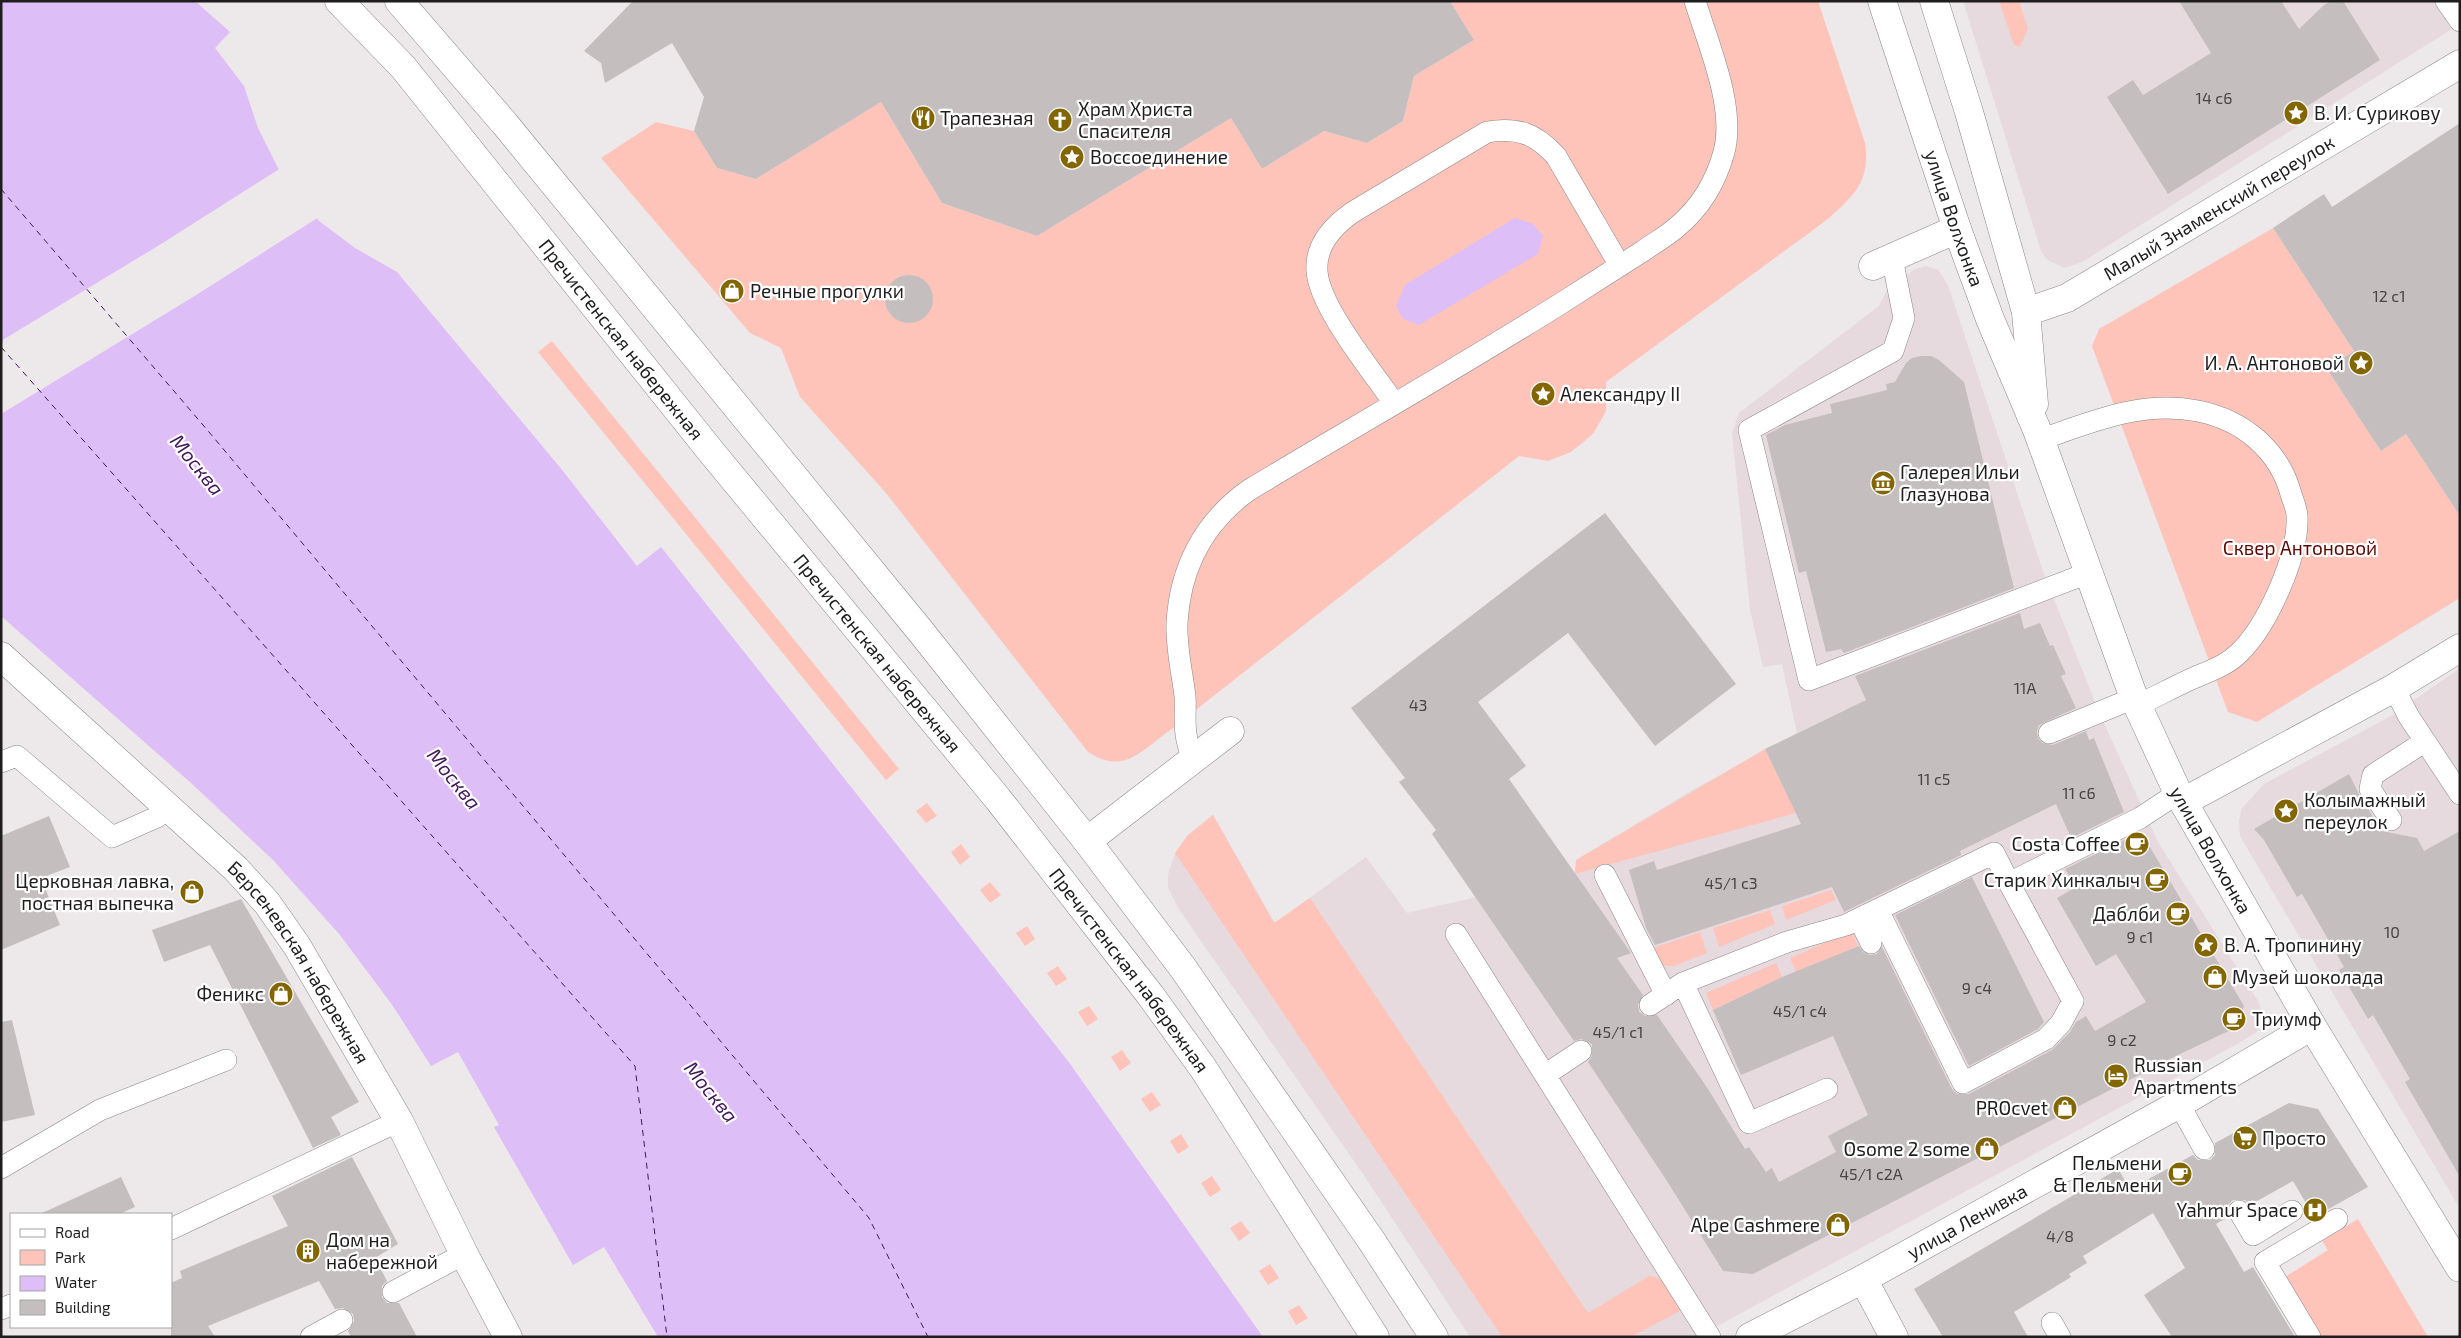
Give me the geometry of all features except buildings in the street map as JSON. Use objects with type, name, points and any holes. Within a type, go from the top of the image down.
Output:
[{"type":"main road","name":"Пречистенская набережная","points":[[339,1],[403,67],[713,454],[998,799],[1151,996],[1203,1068],[1375,1337]]},
{"type":"main road","points":[[399,1],[505,124],[922,633],[1087,841],[1183,968],[1371,1240],[1434,1337]]},
{"type":"main road","name":"улица Волхонка","points":[[1882,1],[1957,229],[1990,319],[2038,435],[2136,702],[2180,798],[2312,1026],[2460,1268]]},
{"type":"main road","name":"улица Волхонка","points":[[1934,1],[1969,112],[2026,312],[2038,435]]},
{"type":"main road","name":"Малый Знаменский переулок","points":[[2026,312],[2067,298],[2460,64]]},
{"type":"main road","points":[[1883,262],[1957,229]]},
{"type":"main road","points":[[2180,798],[2394,688],[2460,648]]},
{"type":"main road","name":"Берсеневская набережная","points":[[1,656],[236,869],[266,903],[297,946],[399,1121],[464,1254],[508,1337]]},
{"type":"main road","points":[[1087,841],[1230,731]]},
{"type":"main road","name":"улица Ленивка","points":[[1750,1337],[1863,1279],[2178,1104],[2312,1026]]},
{"type":"main road","points":[[1863,1279],[1894,1337]]},
{"type":"lane","points":[[1192,760],[1186,734],[1185,698],[1177,624],[1181,594],[1190,562],[1208,528],[1222,511],[1249,490],[1510,335],[1620,266],[1676,228],[1693,212],[1707,192],[1724,150],[1727,125],[1724,102],[1695,1]]},
{"type":"lane","points":[[2446,1],[2460,21]]},
{"type":"lane","points":[[1394,403],[1334,313],[1323,294],[1317,271],[1321,246],[1335,225],[1353,212],[1488,132],[1506,129],[1524,132],[1544,143],[1556,156],[1620,266]]},
{"type":"lane","points":[[1883,262],[1904,318],[1893,351],[1749,430],[1808,680],[2088,573]]},
{"type":"lane","points":[[2038,435],[2131,410],[2156,408],[2197,411],[2217,416],[2247,431],[2264,445],[2280,464],[2297,516],[2289,564],[2280,588],[2253,637],[2238,654],[2212,671],[2136,702],[2049,733]]},
{"type":"lane","points":[[2394,688],[2424,742],[2460,794]]},
{"type":"lane","points":[[2391,820],[2370,789],[2373,774],[2424,742]]},
{"type":"lane","points":[[1,762],[17,756],[112,837],[157,817],[167,807]]},
{"type":"lane","points":[[2009,883],[2180,798]]},
{"type":"lane","points":[[1605,875],[1658,1000],[1683,983],[1776,946],[1846,925],[1859,919],[1990,846],[2073,1000],[2061,1023],[2046,1039],[1963,1083],[1878,910]]},
{"type":"lane","points":[[1859,919],[1871,943]]},
{"type":"lane","points":[[1456,934],[1710,1337]]},
{"type":"lane","points":[[1683,983],[1749,1122],[1827,1089]]},
{"type":"lane","points":[[1545,1075],[1581,1051]]},
{"type":"lane","points":[[1,1168],[100,1110],[226,1060]]},
{"type":"lane","points":[[2178,1104],[2204,1149]]},
{"type":"lane","points":[[172,1228],[399,1121]]},
{"type":"lane","points":[[2239,1211],[2253,1235],[2292,1211]]},
{"type":"lane","points":[[2310,1337],[2265,1262],[2337,1219]]},
{"type":"lane","points":[[393,1292],[464,1254]]},
{"type":"lane","points":[[311,1337],[342,1320]]},
{"type":"shaded area","points":[[1963,1],[2460,1],[2460,24],[2082,262],[2065,268],[2047,260],[2041,251]]},
{"type":"shaded area","points":[[1926,266],[1938,270],[1948,285],[2044,574],[2099,712],[2158,842],[2258,1001],[2263,1015],[2262,1024],[2257,1032],[2239,1043],[1697,1337],[1470,1337],[1365,1177],[1178,908],[1168,887],[1168,875],[1175,853],[1188,835],[1213,815],[1275,923],[1366,857],[1407,913],[1575,874],[1576,860],[1691,791],[1797,733],[1782,664],[1763,667],[1750,610],[1732,433],[1739,413],[1879,306],[1886,292],[1897,283],[1915,269]]},
{"type":"shaded area","points":[[2460,668],[2460,1209],[2240,836],[2239,820],[2242,808],[2264,784],[2393,715]]},
{"type":"green space","points":[[1450,1],[1818,1],[1865,143],[1866,156],[1863,177],[1853,195],[1828,219],[1606,382],[1606,411],[1593,434],[1571,452],[1548,461],[1519,456],[1140,753],[1121,761],[1100,759],[1088,752],[886,493],[800,397],[781,348],[750,333],[601,158],[656,122],[694,131],[717,168],[756,179],[881,102],[942,203],[1037,236],[1231,118],[1262,169],[1324,131],[1367,143],[1403,121],[1414,76],[1474,40]]},
{"type":"green space","points":[[1999,1],[2019,1],[2028,29],[2020,47],[2014,45]]},
{"type":"green space","name":"Сквер Антоновой","points":[[2273,228],[2354,351],[2327,369],[2381,451],[2406,434],[2460,516],[2460,598],[2257,722],[2228,712],[2092,346],[2099,329]]},
{"type":"green space","points":[[552,341],[899,769],[886,780],[538,352]]},
{"type":"green space","points":[[1765,749],[1796,813],[1575,874],[1576,860]]},
{"type":"green space","points":[[927,803],[937,816],[926,823],[916,811]]},
{"type":"green space","points":[[1213,815],[1274,923],[1310,898],[1588,1313],[1649,1276],[1660,1279],[1665,1283],[1682,1310],[1631,1337],[1502,1337],[1175,853],[1188,835]]},
{"type":"green space","points":[[961,844],[970,857],[960,865],[951,852]]},
{"type":"green space","points":[[990,882],[1001,895],[990,903],[980,890]]},
{"type":"green space","points":[[1831,890],[1836,900],[1786,920],[1782,906]]},
{"type":"green space","points":[[1770,910],[1775,924],[1719,947],[1713,928]]},
{"type":"green space","points":[[1027,926],[1035,939],[1025,946],[1016,933]]},
{"type":"green space","points":[[1852,931],[1858,946],[1796,972],[1790,958]]},
{"type":"green space","points":[[1700,932],[1707,953],[1674,966],[1664,966],[1657,959],[1653,948]]},
{"type":"green space","points":[[1776,963],[1782,977],[1713,1010],[1706,993]]},
{"type":"green space","points":[[1058,966],[1067,979],[1056,986],[1047,973]]},
{"type":"green space","points":[[1089,1006],[1098,1019],[1087,1026],[1078,1012]]},
{"type":"green space","points":[[1122,1050],[1131,1063],[1120,1071],[1111,1057]]},
{"type":"green space","points":[[1152,1092],[1161,1105],[1150,1112],[1141,1099]]},
{"type":"green space","points":[[1181,1134],[1189,1147],[1178,1154],[1170,1141]]},
{"type":"green space","points":[[1212,1176],[1221,1190],[1210,1197],[1201,1183]]},
{"type":"green space","points":[[2358,1219],[2428,1337],[2321,1337],[2285,1277],[2328,1250],[2322,1241]]},
{"type":"green space","points":[[1241,1221],[1250,1233],[1239,1241],[1230,1228]]},
{"type":"green space","points":[[1270,1264],[1279,1278],[1268,1285],[1259,1271]]},
{"type":"green space","points":[[1299,1305],[1308,1318],[1296,1325],[1288,1311]]},
{"type":"water","name":"Москва","points":[[1,1],[195,1],[230,32],[215,48],[244,86],[258,128],[278,168],[319,221],[355,248],[397,272],[563,471],[637,566],[661,547],[1068,1061],[1263,1337],[658,1337],[604,1247],[573,1265],[494,1127],[499,1125],[458,1052],[431,1066],[393,1006],[340,935],[273,860],[191,783],[1,616]]},
{"type":"water","points":[[1515,218],[1533,224],[1543,236],[1538,254],[1419,325],[1403,319],[1396,306],[1405,285]]},
{"type":"pier","points":[[281,168],[319,217],[193,297],[1,414],[1,341],[161,244]]},
{"type":"ferry route","points":[[1,189],[209,432],[869,1218],[928,1337]]},
{"type":"ferry route","points":[[1,347],[635,1066],[667,1337]]},
{"type":"place","name":"В. И. Сурикову","points":[[2296,113]]},
{"type":"place","name":"Трапезная","points":[[923,118]]},
{"type":"place","name":"Храм Христа Спасителя","points":[[1060,120]]},
{"type":"place","name":"Воссоединение","points":[[1072,157]]},
{"type":"place","name":"Речные прогулки","points":[[732,291]]},
{"type":"place","name":"И. А. Антоновой","points":[[2361,363]]},
{"type":"place","name":"Александру II","points":[[1543,394]]},
{"type":"place","name":"Галерея Ильи Глазунова","points":[[1883,483]]},
{"type":"place","name":"Колымажный переулок","points":[[2286,811]]},
{"type":"place","name":"Costa Coffee","points":[[2137,844]]},
{"type":"place","name":"Старик Хинкалыч","points":[[2157,880]]},
{"type":"place","name":"Церковная лавка, постная выпечка","points":[[192,892]]},
{"type":"place","name":"Даблби","points":[[2178,914]]},
{"type":"place","name":"В. А. Тропинину","points":[[2206,945]]},
{"type":"place","name":"Музей шоколада","points":[[2215,977]]},
{"type":"place","name":"Феникс","points":[[281,994]]},
{"type":"place","name":"Триумф","points":[[2234,1019]]},
{"type":"place","name":"Russian Apartments","points":[[2116,1076]]},
{"type":"place","name":"PROcvet","points":[[2065,1108]]},
{"type":"place","name":"Просто","points":[[2245,1138]]},
{"type":"place","name":"Osome 2 some","points":[[1987,1149]]},
{"type":"place","name":"Пельмени & Пельмени","points":[[2180,1174]]},
{"type":"place","name":"Yahmur Space","points":[[2315,1210]]},
{"type":"place","name":"Alpe Cashmere","points":[[1838,1225]]},
{"type":"place","name":"Дом на набережной","points":[[308,1251]]}]
